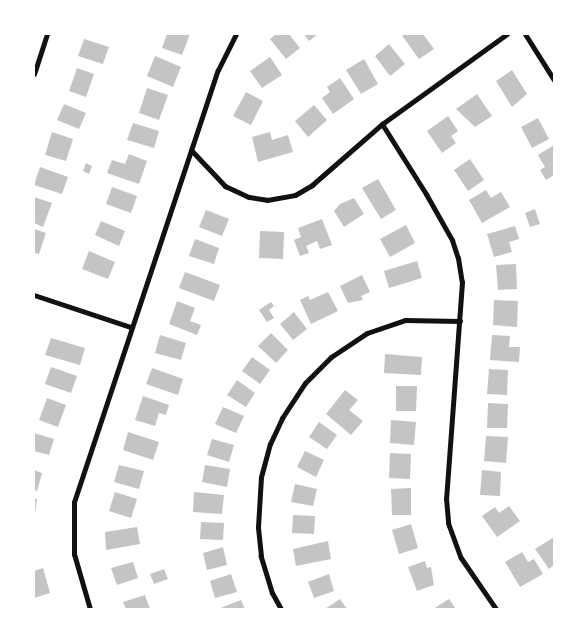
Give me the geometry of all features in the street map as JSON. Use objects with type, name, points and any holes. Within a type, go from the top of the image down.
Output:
[{"type":"street","points":[[34,74],[47,34]]},
{"type":"street","points":[[90,609],[74,554],[74,502],[218,70],[236,34]]},
{"type":"street","points":[[191,150],[225,186],[249,197],[285,198],[312,185],[382,124],[507,34]]},
{"type":"street","points":[[524,34],[554,80]]},
{"type":"street","points":[[382,124],[452,240],[462,282],[446,498],[448,523],[461,558],[496,609]]},
{"type":"street","points":[[34,296],[131,327]]},
{"type":"street","points":[[281,609],[261,556],[258,527],[261,477],[270,444],[282,418],[305,383],[331,357],[367,334],[405,320],[460,321]]},
{"type":"building","points":[[167,34],[190,34],[182,55],[162,48]]},
{"type":"building","points":[[276,34],[289,34],[300,48],[286,59],[270,39]]},
{"type":"building","points":[[304,34],[318,34],[309,41]]},
{"type":"building","points":[[401,34],[423,34],[434,49],[419,59]]},
{"type":"building","points":[[84,39],[109,47],[103,64],[78,56]]},
{"type":"building","points":[[389,44],[405,64],[390,76],[375,56]]},
{"type":"building","points":[[155,56],[181,67],[173,87],[147,76]]},
{"type":"building","points":[[270,57],[282,75],[262,88],[250,71]]},
{"type":"building","points":[[364,59],[378,84],[361,94],[346,70]]},
{"type":"building","points":[[77,68],[94,74],[86,97],[69,91]]},
{"type":"building","points":[[512,70],[527,94],[512,107],[496,81]]},
{"type":"building","points":[[340,78],[354,99],[333,114],[322,98],[330,92],[327,87]]},
{"type":"building","points":[[147,88],[168,95],[159,120],[139,113]]},
{"type":"building","points":[[246,92],[263,101],[251,125],[233,116]]},
{"type":"building","points":[[477,94],[492,116],[475,127],[456,109]]},
{"type":"building","points":[[64,104],[86,113],[79,129],[57,120]]},
{"type":"building","points":[[314,105],[327,120],[308,137],[295,121]]},
{"type":"building","points":[[448,116],[458,131],[451,136],[456,143],[442,153],[427,131]]},
{"type":"building","points":[[538,118],[549,139],[532,148],[521,127]]},
{"type":"building","points":[[133,123],[159,131],[154,148],[127,140]]},
{"type":"building","points":[[52,132],[73,139],[66,161],[45,155]]},
{"type":"building","points":[[270,132],[272,140],[288,135],[293,152],[258,162],[252,137]]},
{"type":"building","points":[[554,145],[554,175],[546,180],[540,170],[545,167],[538,155]]},
{"type":"building","points":[[129,154],[147,161],[139,184],[107,173],[112,160],[125,164]]},
{"type":"building","points":[[470,159],[484,180],[468,191],[454,170]]},
{"type":"building","points":[[86,163],[92,166],[89,174],[83,171]]},
{"type":"building","points":[[40,167],[68,177],[62,194],[34,185]]},
{"type":"building","points":[[378,179],[396,210],[381,219],[362,188]]},
{"type":"building","points":[[112,187],[137,196],[131,213],[106,204]]},
{"type":"building","points":[[486,190],[491,198],[501,192],[510,207],[482,223],[469,200]]},
{"type":"building","points":[[34,197],[52,203],[43,227],[34,223]]},
{"type":"building","points":[[354,198],[364,214],[344,227],[334,211],[340,204]]},
{"type":"building","points":[[535,209],[540,224],[530,227],[525,213]]},
{"type":"building","points":[[206,210],[229,219],[222,236],[199,227]]},
{"type":"building","points":[[322,219],[332,245],[320,249],[317,241],[306,246],[309,253],[300,256],[294,240],[301,237],[298,228]]},
{"type":"building","points":[[101,221],[125,231],[119,246],[95,235]]},
{"type":"building","points":[[406,225],[415,243],[390,257],[380,239]]},
{"type":"building","points":[[515,226],[519,239],[509,242],[512,252],[494,257],[487,234]]},
{"type":"building","points":[[34,229],[46,233],[39,254],[34,253]]},
{"type":"building","points":[[260,231],[284,232],[283,259],[259,258]]},
{"type":"building","points":[[195,239],[219,248],[214,264],[189,256]]},
{"type":"building","points":[[89,251],[115,262],[108,279],[82,269]]},
{"type":"building","points":[[417,261],[422,278],[389,288],[384,271]]},
{"type":"building","points":[[516,264],[517,289],[498,290],[496,265]]},
{"type":"building","points":[[185,272],[220,285],[214,301],[179,288]]},
{"type":"building","points":[[362,275],[370,292],[361,296],[363,300],[348,303],[340,286]]},
{"type":"building","points":[[328,292],[338,311],[311,324],[300,300],[308,296],[310,300]]},
{"type":"building","points":[[494,300],[518,301],[517,327],[493,325]]},
{"type":"building","points":[[177,301],[195,308],[190,321],[201,325],[197,335],[169,324]]},
{"type":"building","points":[[271,302],[274,306],[269,310],[274,318],[267,322],[259,310]]},
{"type":"building","points":[[294,312],[307,329],[293,340],[280,324]]},
{"type":"building","points":[[271,333],[288,350],[276,363],[258,346]]},
{"type":"building","points":[[160,335],[186,343],[181,360],[155,353]]},
{"type":"building","points":[[492,335],[510,336],[509,347],[520,347],[519,362],[490,360]]},
{"type":"building","points":[[51,338],[85,348],[80,365],[45,355]]},
{"type":"building","points":[[385,354],[422,357],[421,375],[384,373]]},
{"type":"building","points":[[252,357],[270,370],[260,384],[242,371]]},
{"type":"building","points":[[51,367],[77,376],[71,393],[45,384]]},
{"type":"building","points":[[152,368],[183,379],[178,395],[146,384]]},
{"type":"building","points":[[489,369],[508,370],[507,395],[487,394]]},
{"type":"building","points":[[237,380],[255,393],[246,407],[227,395]]},
{"type":"building","points":[[396,386],[417,386],[416,411],[396,411]]},
{"type":"building","points":[[345,390],[358,400],[349,410],[363,421],[351,435],[326,414]]},
{"type":"building","points":[[143,396],[169,405],[166,415],[159,413],[155,426],[135,420]]},
{"type":"building","points":[[47,398],[66,405],[58,427],[39,420]]},
{"type":"building","points":[[488,403],[508,404],[507,428],[487,428]]},
{"type":"building","points":[[223,407],[244,416],[236,433],[215,424]]},
{"type":"building","points":[[391,420],[416,422],[414,445],[390,443]]},
{"type":"building","points":[[319,422],[337,435],[327,449],[309,437]]},
{"type":"building","points":[[128,432],[159,442],[153,460],[123,450]]},
{"type":"building","points":[[34,433],[54,439],[49,455],[34,451]]},
{"type":"building","points":[[486,436],[508,437],[506,463],[484,461]]},
{"type":"building","points":[[212,439],[234,445],[229,462],[207,455]]},
{"type":"building","points":[[305,451],[324,460],[316,477],[297,467]]},
{"type":"building","points":[[390,453],[411,454],[410,479],[389,478]]},
{"type":"building","points":[[119,465],[144,471],[139,489],[114,482]]},
{"type":"building","points":[[205,465],[230,469],[227,487],[202,482]]},
{"type":"building","points":[[34,470],[42,473],[37,491],[34,490]]},
{"type":"building","points":[[482,470],[501,472],[500,496],[480,495]]},
{"type":"building","points":[[295,484],[317,489],[313,506],[291,502]]},
{"type":"building","points":[[411,488],[411,515],[392,515],[391,489]]},
{"type":"building","points":[[115,492],[137,499],[131,518],[109,511]]},
{"type":"building","points":[[194,492],[224,495],[222,514],[193,512]]},
{"type":"building","points":[[34,499],[37,499],[35,514],[34,514]]},
{"type":"building","points":[[509,506],[520,521],[497,537],[482,516],[495,507],[499,513]]},
{"type":"building","points":[[293,515],[315,516],[314,534],[292,533]]},
{"type":"building","points":[[201,522],[224,523],[223,540],[200,539]]},
{"type":"building","points":[[411,524],[418,548],[399,554],[392,530]]},
{"type":"building","points":[[137,527],[140,544],[106,550],[105,532]]},
{"type":"building","points":[[554,537],[554,565],[549,569],[535,549]]},
{"type":"building","points":[[328,541],[331,559],[296,566],[293,549]]},
{"type":"building","points":[[223,547],[227,565],[207,570],[203,553]]},
{"type":"building","points":[[522,552],[528,562],[534,559],[543,574],[520,587],[505,562]]},
{"type":"building","points":[[425,561],[427,568],[431,567],[434,585],[417,591],[408,567]]},
{"type":"building","points":[[133,562],[138,578],[117,585],[111,568]]},
{"type":"building","points":[[43,568],[50,593],[34,598],[34,571]]},
{"type":"building","points":[[164,569],[168,579],[154,584],[150,574]]},
{"type":"building","points":[[231,574],[237,592],[215,598],[210,581]]},
{"type":"building","points":[[329,574],[334,591],[314,598],[308,582]]},
{"type":"building","points":[[145,595],[150,609],[126,609],[123,602]]},
{"type":"building","points":[[340,599],[347,609],[325,609]]},
{"type":"building","points":[[449,599],[456,609],[433,609]]},
{"type":"building","points":[[241,600],[245,609],[218,609]]}]
